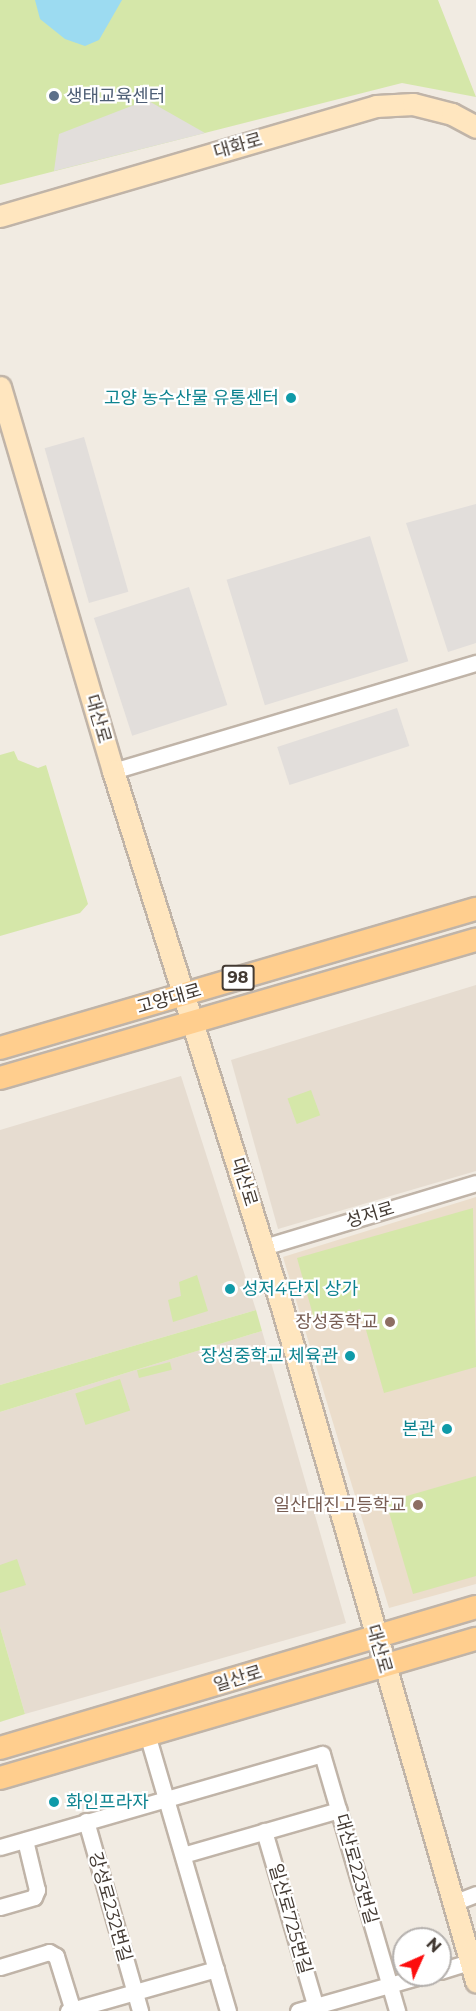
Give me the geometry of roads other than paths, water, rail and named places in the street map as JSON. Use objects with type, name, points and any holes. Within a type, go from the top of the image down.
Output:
[{"type":"main road","name":"고양대로","points":[[0,1048],[476,909]]},
{"type":"main road","name":"고양대로","points":[[0,1078],[476,940]]},
{"type":"main road","name":"일산로","points":[[0,1748],[476,1607]]},
{"type":"main road","name":"일산로","points":[[0,1778],[384,1663],[476,1639]]},
{"type":"street","name":"대화로","points":[[0,216],[376,106],[413,105],[452,114],[476,127]]},
{"type":"street","name":"대산로","points":[[0,387],[113,771],[264,1247],[473,1971]]},
{"type":"street","points":[[113,771],[476,663]]},
{"type":"street","name":"성저로","points":[[264,1247],[476,1183]]},
{"type":"street","points":[[147,1734],[228,2011]]},
{"type":"street","name":"대산로223번길","points":[[165,1797],[322,1754],[397,2011]]},
{"type":"street","points":[[0,1847],[165,1797]]},
{"type":"street","points":[[183,1855],[339,1810]]},
{"type":"street","name":"강성로232번길","points":[[86,1821],[140,2011]]},
{"type":"street","name":"일산로725번길","points":[[264,1831],[316,2009]]},
{"type":"street","points":[[0,1907],[34,1897],[37,1890],[29,1839]]},
{"type":"street","points":[[453,1903],[476,1894]]},
{"type":"street","points":[[0,1967],[49,1952],[56,1956],[72,2011],[216,1969]]},
{"type":"street","points":[[452,1971],[473,1971]]},
{"type":"street","points":[[298,2011],[316,2009],[390,1985]]},
{"type":"water","points":[[35,0],[122,0],[99,40],[85,46],[65,39],[40,19]]},
{"type":"place","name":"생태교육센터","points":[[54,96]]},
{"type":"place","name":"고양 농수산물 유통센터","points":[[291,398]]},
{"type":"place","name":"성저4단지 상가","points":[[230,1289]]},
{"type":"place","name":"장성중학교","points":[[390,1322]]},
{"type":"place","name":"장성중학교 체육관","points":[[350,1356]]},
{"type":"place","name":"본관","points":[[447,1429]]},
{"type":"place","name":"일산대진고등학교","points":[[418,1505]]},
{"type":"place","name":"화인프라자","points":[[54,1802]]}]
